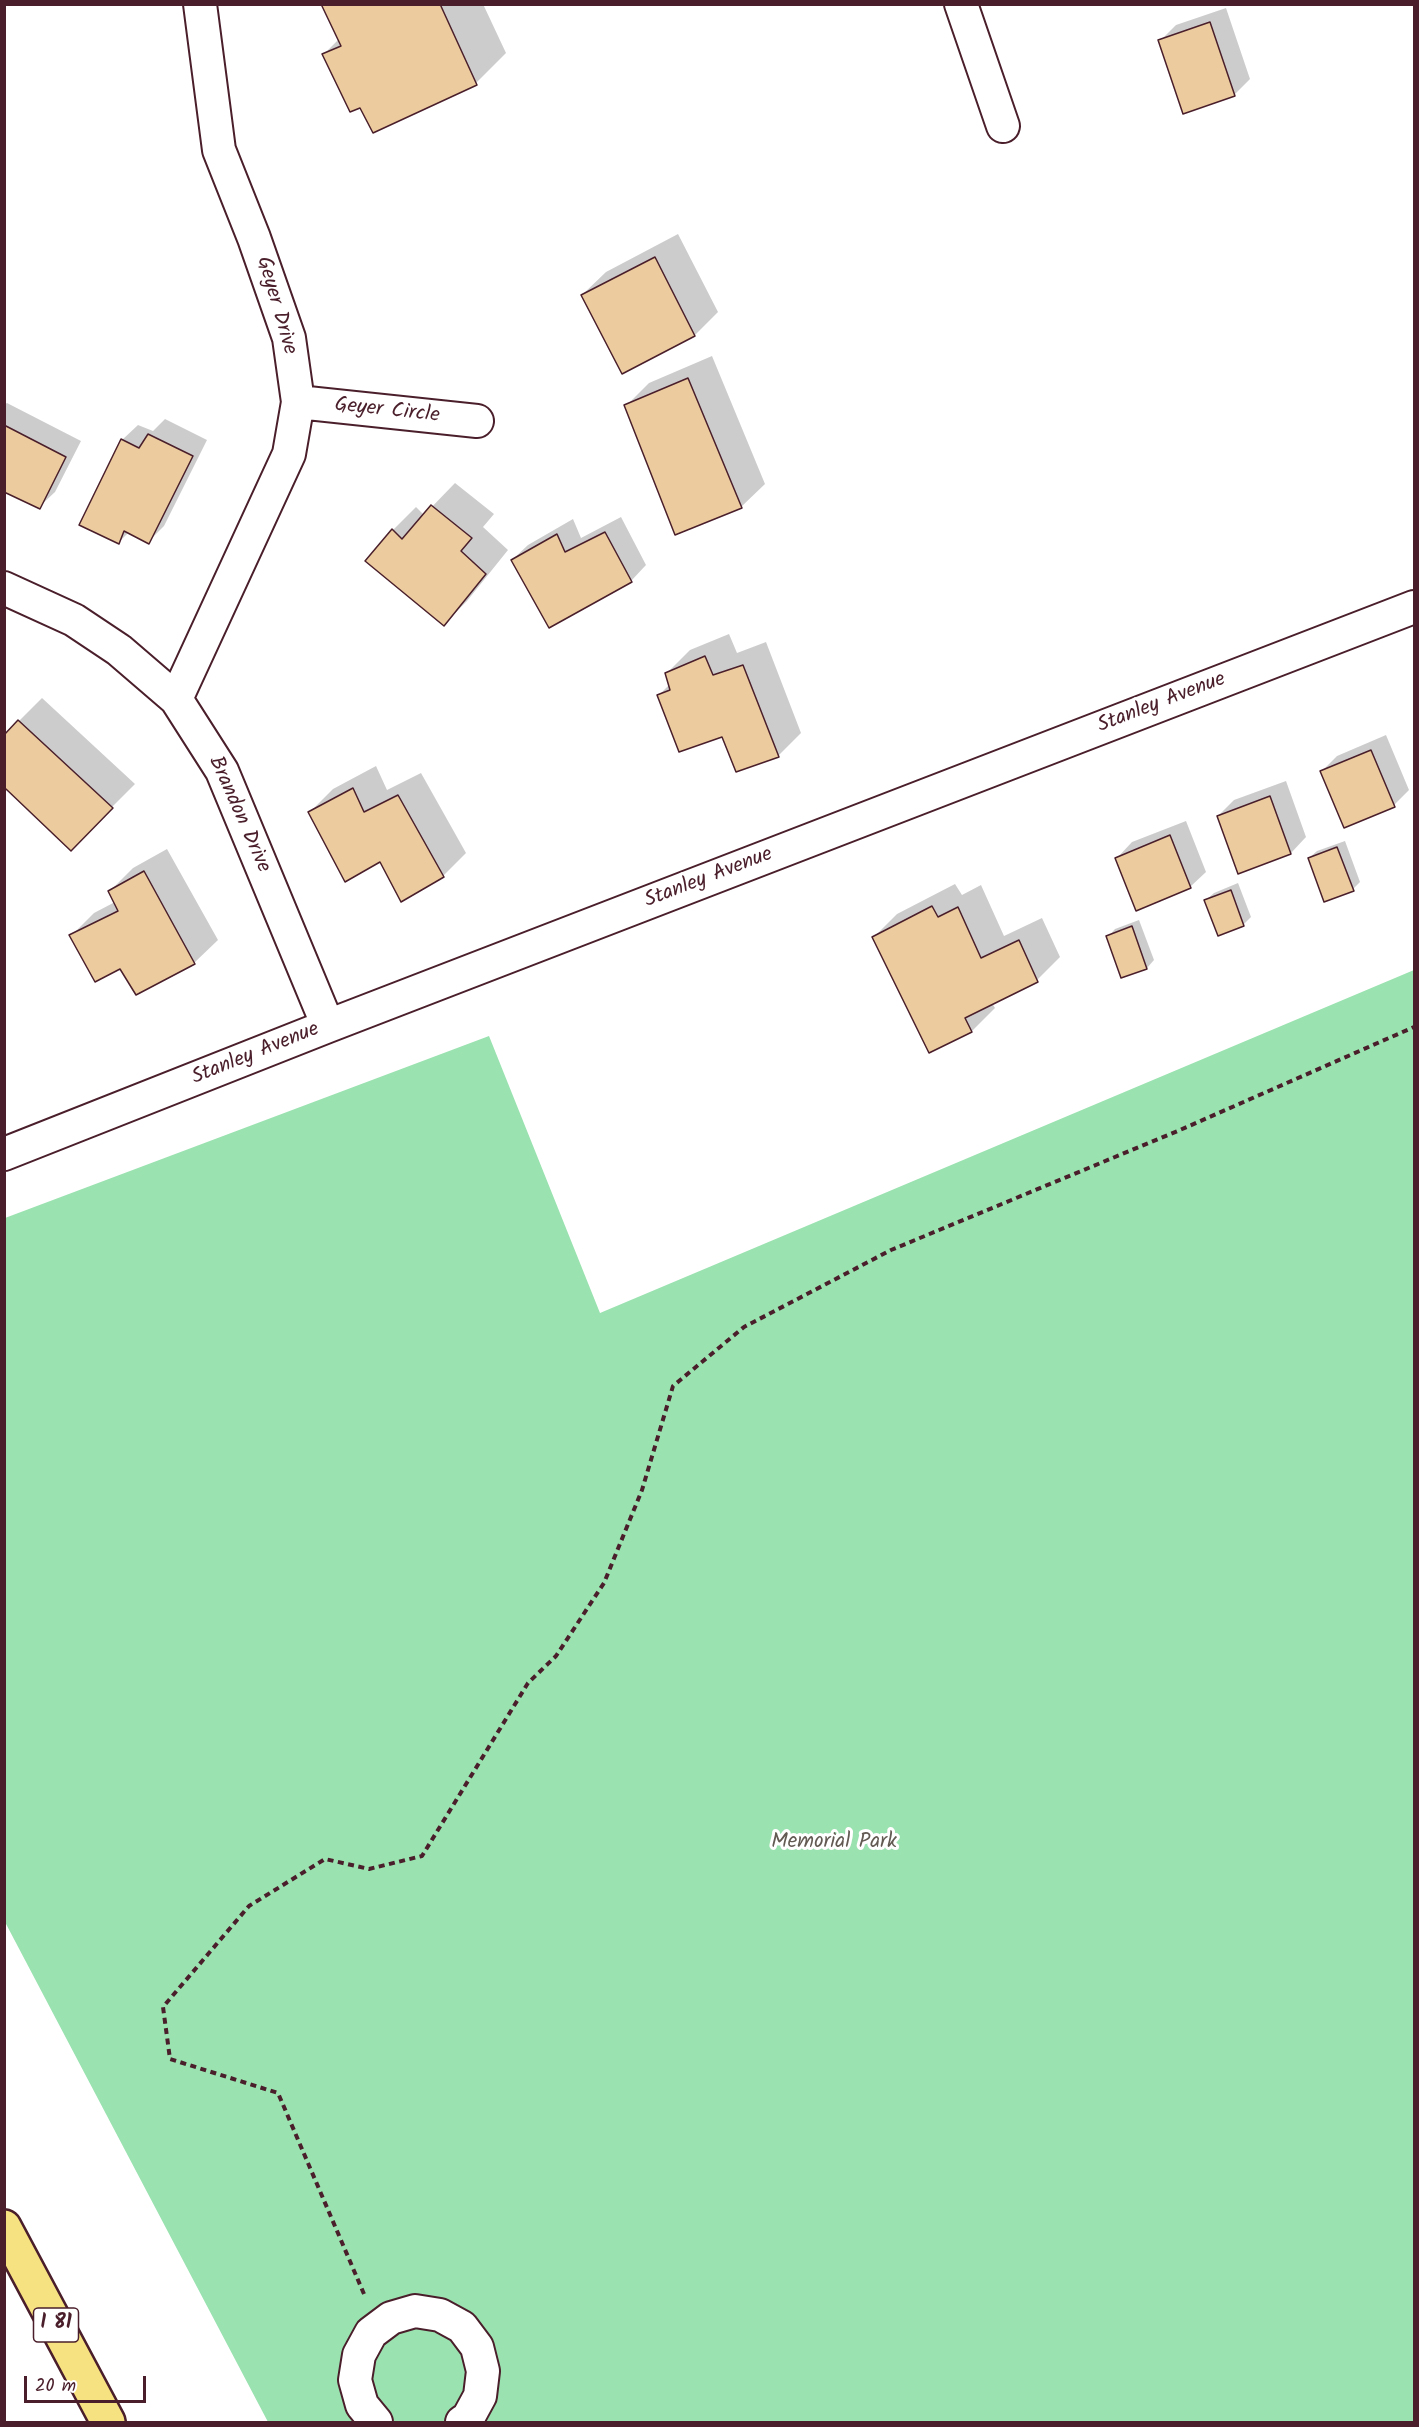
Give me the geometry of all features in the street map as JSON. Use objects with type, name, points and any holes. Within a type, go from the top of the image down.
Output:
[{"type":"highway","name":"I 81","points":[[4,2227],[108,2422]]},
{"type":"street","name":"Geyer Drive","points":[[176,699],[289,454],[298,402],[289,338],[254,238],[219,150],[200,4]]},
{"type":"street","points":[[961,4],[1004,126]]},
{"type":"street","name":"Geyer Circle","points":[[298,402],[477,422]]},
{"type":"street","name":"Brandon Drive","points":[[4,588],[74,620],[119,650],[176,699],[222,771],[328,1026]]},
{"type":"street","name":"Stanley Avenue","points":[[4,1154],[328,1026],[1414,607]]},
{"type":"street","points":[[376,2422],[362,2404],[355,2380],[359,2355],[371,2333],[391,2318],[415,2311],[440,2315],[462,2327],[477,2347],[483,2371],[480,2396],[466,2421]]},
{"type":"path","points":[[379,2327],[278,2093],[170,2059],[163,2007],[249,1906],[325,1859],[369,1869],[422,1856],[528,1683],[556,1656],[604,1583],[642,1490],[673,1386],[744,1327],[891,1250],[1180,1130],[1414,1027]]},
{"type":"green space","name":"Memorial Park","points":[[1414,970],[1414,2422],[268,2422],[5,1922],[5,1218],[489,1036],[600,1313]]},
{"type":"building","points":[[321,4],[440,4],[477,85],[373,133],[360,108],[350,112],[322,54],[341,46]]},
{"type":"building","points":[[1210,22],[1235,96],[1183,114],[1158,40]]},
{"type":"building","points":[[655,257],[695,336],[622,374],[581,295]]},
{"type":"building","points":[[688,378],[742,508],[675,535],[624,405]]},
{"type":"building","points":[[4,425],[66,457],[40,509],[4,492]]},
{"type":"building","points":[[148,434],[193,456],[149,544],[124,531],[119,544],[79,525],[121,439],[139,448]]},
{"type":"building","points":[[431,505],[472,538],[461,551],[486,574],[444,626],[365,561],[392,529],[402,539]]},
{"type":"building","points":[[605,532],[632,582],[549,628],[511,560],[557,534],[565,552]]},
{"type":"building","points":[[705,656],[713,675],[743,665],[779,757],[736,772],[722,737],[679,752],[657,695],[670,690],[665,673]]},
{"type":"building","points":[[18,720],[113,808],[71,851],[6,789],[4,791],[4,735]]},
{"type":"building","points":[[1371,750],[1395,807],[1344,828],[1320,771]]},
{"type":"building","points":[[353,788],[364,812],[398,795],[444,877],[401,902],[380,862],[345,882],[308,812]]},
{"type":"building","points":[[1270,796],[1291,854],[1238,874],[1217,816]]},
{"type":"building","points":[[1170,835],[1191,888],[1136,911],[1115,858]]},
{"type":"building","points":[[1337,847],[1354,891],[1324,902],[1308,858]]},
{"type":"building","points":[[144,871],[195,964],[136,995],[120,969],[95,982],[69,935],[118,911],[108,891]]},
{"type":"building","points":[[1231,890],[1244,926],[1218,936],[1204,900]]},
{"type":"building","points":[[932,906],[938,917],[958,907],[981,958],[1019,940],[1038,982],[965,1018],[972,1032],[929,1053],[872,937]]},
{"type":"building","points":[[1132,926],[1147,969],[1121,978],[1106,936]]}]
